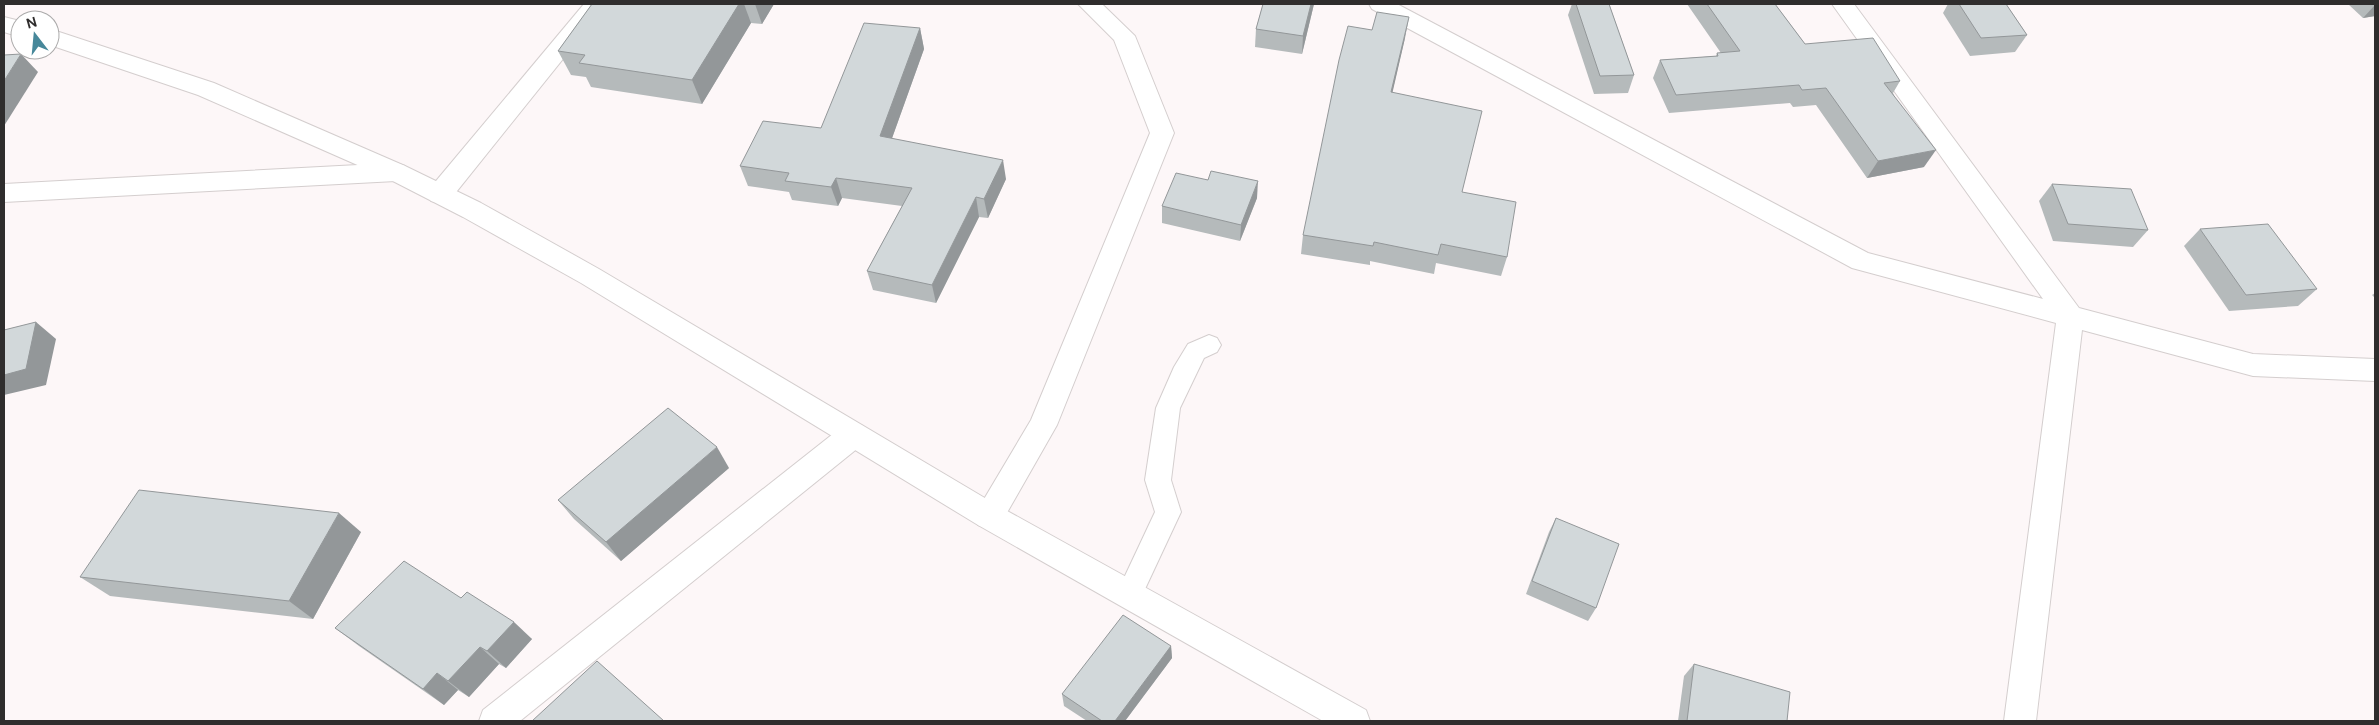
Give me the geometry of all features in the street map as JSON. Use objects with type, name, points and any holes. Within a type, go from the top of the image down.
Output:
[{"type":"street","points":[[440,194],[596,4]]},
{"type":"street","points":[[989,516],[1043,425],[1162,133],[1124,36],[1090,4]]},
{"type":"street","points":[[1380,4],[1861,261],[2253,365],[2375,370]]},
{"type":"street","points":[[1843,4],[2070,316],[2020,721]]},
{"type":"street","points":[[60,40],[206,89],[396,172],[440,194],[590,276],[989,516],[1354,721]]},
{"type":"street","points":[[4,193],[396,172]]},
{"type":"street","points":[[495,721],[853,435]]},
{"type":"lane","points":[[1129,595],[1168,512],[1158,480],[1168,408],[1186,367],[1196,351],[1209,345]]},
{"type":"building","points":[[592,4],[739,4],[692,80],[579,63],[585,55],[558,51]]},
{"type":"building","points":[[1263,4],[1311,4],[1303,36],[1256,29]]},
{"type":"building","points":[[1576,4],[1609,4],[1634,75],[1600,76]]},
{"type":"building","points":[[1707,4],[1775,4],[1805,44],[1873,38],[1900,81],[1884,83],[1936,150],[1878,161],[1826,88],[1802,90],[1799,85],[1676,95],[1660,60],[1718,56],[1717,53],[1740,51]]},
{"type":"building","points":[[1959,4],[2006,4],[2027,35],[1981,38]]},
{"type":"building","points":[[1377,12],[1409,17],[1391,92],[1482,111],[1462,192],[1516,202],[1507,257],[1441,244],[1438,255],[1374,242],[1373,246],[1303,235],[1339,60],[1348,26],[1372,30]]},
{"type":"building","points":[[864,23],[920,28],[880,136],[1003,160],[984,199],[976,197],[932,285],[867,271],[912,188],[836,178],[831,187],[785,181],[789,173],[740,166],[763,121],[821,128]]},
{"type":"building","points":[[4,55],[10,55],[10,60],[17,60],[4,81]]},
{"type":"building","points":[[1211,171],[1258,181],[1241,225],[1162,206],[1176,173],[1208,180]]},
{"type":"building","points":[[2052,184],[2131,189],[2148,230],[2068,224]]},
{"type":"building","points":[[2268,224],[2317,289],[2246,295],[2200,229]]},
{"type":"building","points":[[36,322],[26,369],[4,375],[4,330]]},
{"type":"building","points":[[668,408],[717,447],[606,542],[558,500]]},
{"type":"building","points":[[139,490],[339,513],[289,601],[80,577]]},
{"type":"building","points":[[1556,518],[1619,544],[1596,608],[1532,581]]},
{"type":"building","points":[[404,561],[461,598],[467,592],[514,622],[487,651],[480,647],[448,681],[437,673],[423,689],[335,628]]},
{"type":"building","points":[[1123,615],[1171,646],[1115,721],[1102,721],[1062,694]]},
{"type":"building","points":[[597,661],[664,721],[532,721]]},
{"type":"building","points":[[1694,664],[1790,692],[1787,721],[1687,721]]}]
